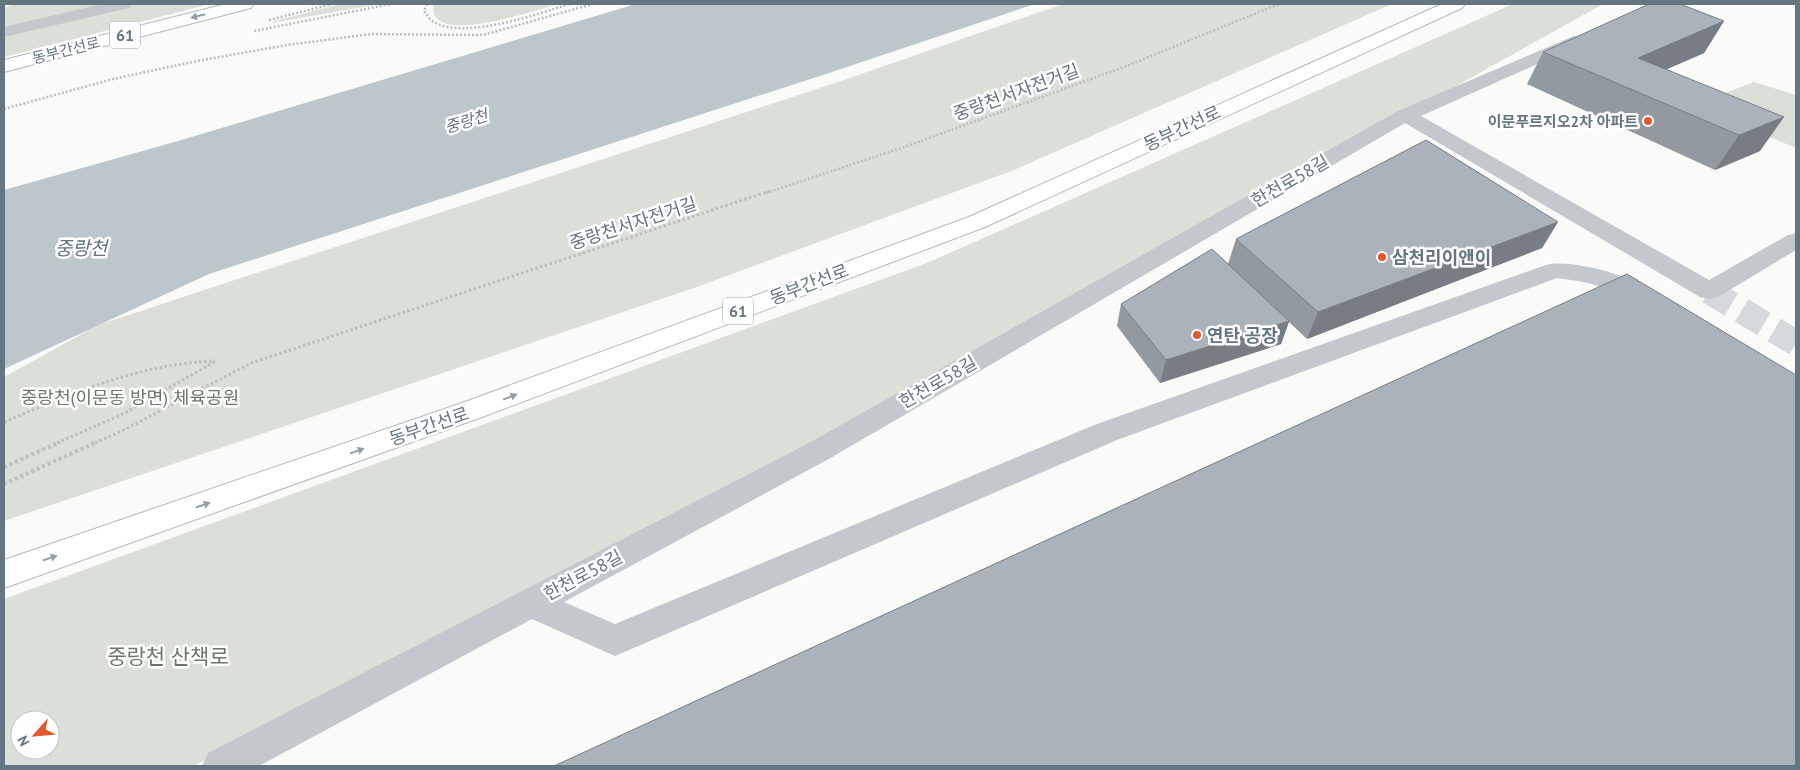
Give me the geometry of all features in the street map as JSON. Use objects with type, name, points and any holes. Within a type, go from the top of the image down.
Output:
[{"type":"highway","name":"동부간선로","points":[[4,66],[245,4]]},
{"type":"highway","name":"동부간선로","points":[[4,574],[472,410],[976,222],[1456,4]]},
{"type":"street","points":[[4,32],[123,4]]},
{"type":"street","name":"한천로58길","points":[[221,766],[817,452],[1405,115],[1595,33]]},
{"type":"street","points":[[1405,115],[1709,291],[1796,240]]},
{"type":"street","points":[[530,603],[615,640],[1107,432],[1555,270],[1584,273],[1618,283],[1669,314]]},
{"type":"path","points":[[249,32],[391,4]]},
{"type":"path","points":[[427,4],[424,11],[431,22],[454,28],[474,28],[497,24],[570,4]]},
{"type":"path","points":[[4,109],[113,79],[233,54],[372,34],[483,35],[593,4]]},
{"type":"path","name":"중랑천서자전거길","points":[[4,484],[124,430],[200,388],[251,363],[910,145],[1124,67],[1279,4]]},
{"type":"path","points":[[4,422],[92,386],[136,372],[183,362],[216,361],[125,414],[4,467]]},
{"type":"green space","points":[[17,4],[210,4],[4,57],[4,7]]},
{"type":"green space","points":[[341,4],[380,4],[271,23],[274,21]]},
{"type":"green space","points":[[434,4],[558,4],[486,23],[464,25],[447,24],[436,17]]},
{"type":"green space","name":"중랑천(이문동 방면) 체육공원","points":[[1063,4],[1392,4],[1014,170],[694,288],[4,521],[4,377],[98,325],[844,80]]},
{"type":"green space","name":"중랑천 산책로","points":[[1513,4],[1603,4],[530,603],[193,766],[4,766],[4,599],[927,263]]},
{"type":"green space","points":[[1754,82],[1796,95],[1796,148],[1694,105]]},
{"type":"water","name":"중랑천","points":[[636,4],[1035,4],[832,72],[209,274],[4,369],[4,190],[178,141]]},
{"type":"building","points":[[1649,4],[1680,4],[1724,21],[1638,58],[1784,117],[1739,135],[1543,52]]},
{"type":"building","name":"삼천리이앤이","points":[[1426,140],[1558,222],[1318,312],[1236,239]]},
{"type":"building","name":"연탄 공장","points":[[1212,249],[1289,321],[1166,360],[1121,304]]},
{"type":"building","points":[[1627,274],[1796,375],[1796,766],[554,766]]},
{"type":"tunnel","points":[[1709,291],[1796,343]]},
{"type":"place","name":"이문푸르지오2차 아파트","points":[[1648,121]]},
{"type":"place","name":"삼천리이앤이","points":[[1382,257]]},
{"type":"place","name":"연탄 공장","points":[[1197,335]]}]
